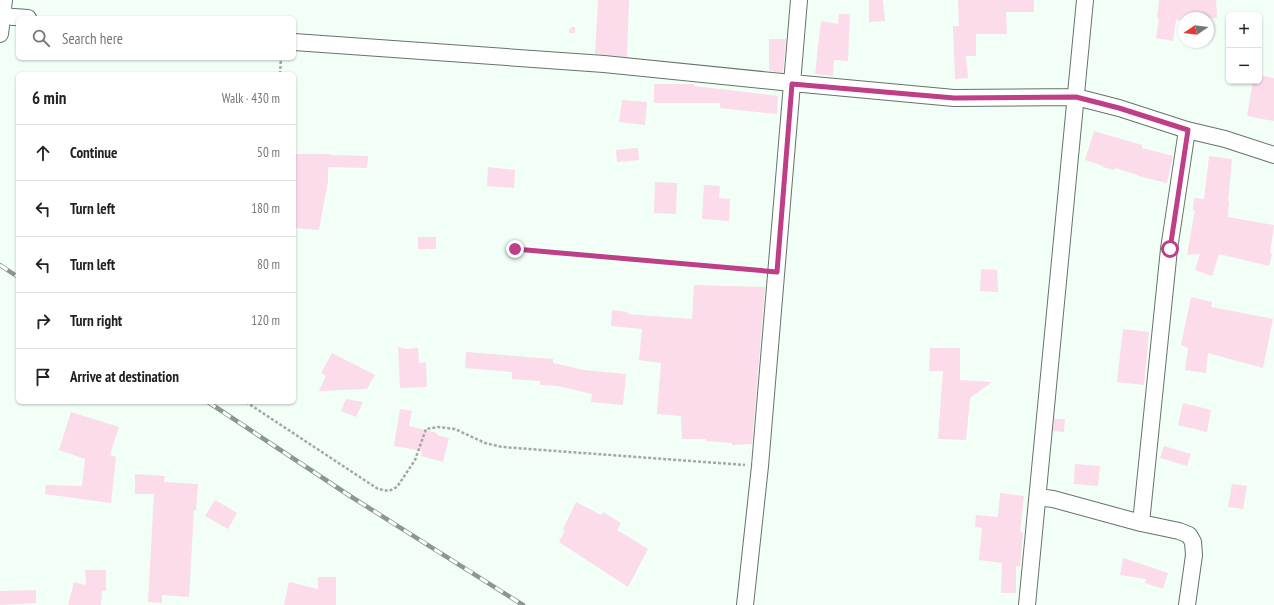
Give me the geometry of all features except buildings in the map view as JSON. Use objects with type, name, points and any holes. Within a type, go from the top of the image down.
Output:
[{"type":"street","points":[[745,605],[760,466],[799,0]]},
{"type":"street","points":[[1027,605],[1085,0]]},
{"type":"street","points":[[0,34],[2,10],[22,16]]},
{"type":"street","points":[[296,42],[604,64],[792,84],[954,98],[1076,97],[1119,108],[1188,130],[1225,139],[1274,155]]},
{"type":"street","points":[[1141,523],[1170,249],[1188,130]]},
{"type":"street","points":[[1038,497],[1179,531],[1188,535],[1193,542],[1194,556],[1187,605]]},
{"type":"path","points":[[280,72],[281,60]]},
{"type":"path","points":[[515,249],[777,272]]},
{"type":"path","points":[[249,404],[378,489],[389,491],[397,487],[415,460],[426,429],[438,426],[455,429],[485,443],[502,447],[760,466]]},
{"type":"railway","points":[[0,265],[16,276]]},
{"type":"railway","points":[[211,404],[350,496],[523,605]]},
{"type":"route","points":[[515,249],[777,272],[792,84],[954,98],[1076,97],[1144,115],[1188,130],[1170,249]]}]
